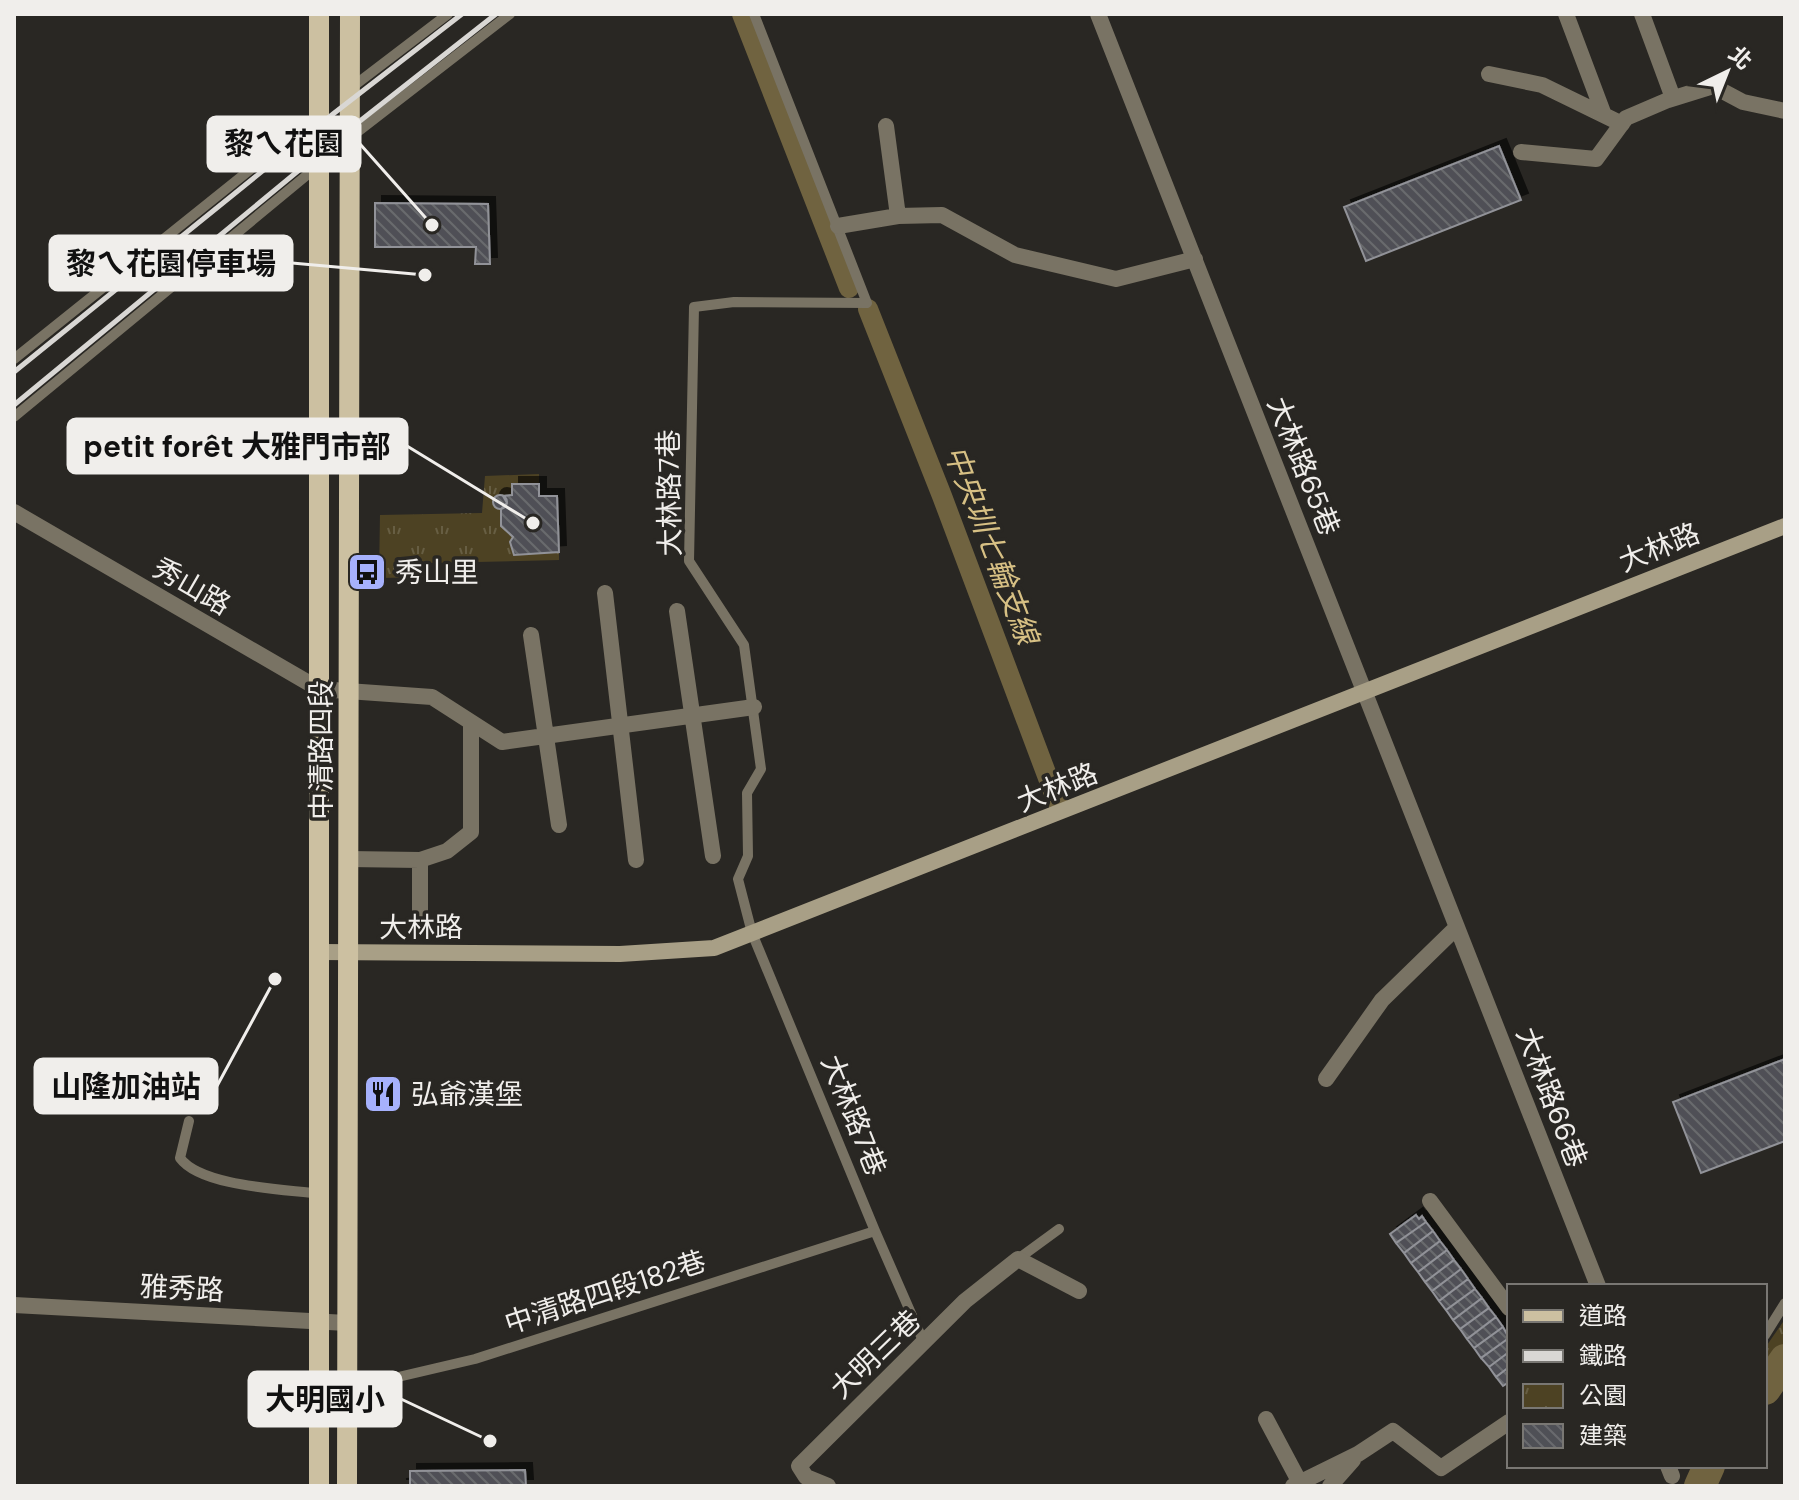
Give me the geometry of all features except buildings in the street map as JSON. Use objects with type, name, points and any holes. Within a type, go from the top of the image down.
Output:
[{"type":"main road","name":"中清路四段","points":[[319,14],[319,1486]]},
{"type":"main road","name":"中清路四段","points":[[347,1486],[350,14]]},
{"type":"street","name":"大林路65巷","points":[[1098,14],[1365,691]]},
{"type":"street","points":[[1566,14],[1604,115]]},
{"type":"street","points":[[1642,14],[1673,98]]},
{"type":"street","points":[[1489,74],[1542,85],[1622,124]]},
{"type":"street","points":[[1521,152],[1596,159],[1626,118],[1673,98],[1713,86],[1743,102],[1785,111]]},
{"type":"street","points":[[886,126],[898,216]]},
{"type":"street","points":[[838,226],[898,216],[942,215],[1015,255],[1116,279],[1195,259]]},
{"type":"street","name":"秀山路","points":[[14,512],[319,689],[432,697],[502,742],[754,707]]},
{"type":"street","name":"大林路","points":[[319,952],[620,954],[714,948],[1785,526]]},
{"type":"street","points":[[605,593],[636,860]]},
{"type":"street","points":[[677,611],[713,856]]},
{"type":"street","points":[[531,635],[559,825]]},
{"type":"street","name":"大林路66巷","points":[[1365,691],[1597,1284]]},
{"type":"street","points":[[348,859],[420,860],[447,851],[471,832],[471,724]]},
{"type":"street","points":[[420,860],[420,918]]},
{"type":"street","points":[[1326,1079],[1382,1000],[1457,927]]},
{"type":"street","points":[[1430,1201],[1507,1305]]},
{"type":"street","points":[[1018,1259],[1079,1291]]},
{"type":"street","name":"大明三巷","points":[[828,1486],[806,1477],[799,1466],[965,1301],[1018,1259]]},
{"type":"street","name":"雅秀路","points":[[14,1305],[347,1323]]},
{"type":"street","points":[[1266,1419],[1296,1484],[1358,1454],[1393,1431],[1441,1468],[1507,1423]]},
{"type":"street","points":[[1330,1486],[1358,1454]]},
{"type":"lane","points":[[350,89],[448,14]]},
{"type":"lane","points":[[350,139],[510,14]]},
{"type":"lane","name":"大林路7巷","points":[[754,14],[867,303],[734,302],[694,307],[689,561],[744,645],[761,769],[747,793],[748,856],[738,879],[752,933],[924,1343]]},
{"type":"lane","points":[[14,359],[319,115]]},
{"type":"lane","points":[[14,417],[319,164]]},
{"type":"lane","points":[[189,1121],[180,1158],[186,1166],[218,1179],[320,1194]]},
{"type":"lane","name":"大明三巷","points":[[1018,1259],[1059,1229]]},
{"type":"lane","name":"中清路四段182巷","points":[[347,1389],[475,1359],[875,1231]]},
{"type":"lane","points":[[1767,1332],[1785,1303]]},
{"type":"green space","points":[[539,474],[539,484],[512,484],[512,495],[496,497],[494,505],[501,509],[513,537],[510,542],[514,555],[559,552],[559,560],[430,563],[430,577],[379,578],[380,515],[482,513],[485,476]]},
{"type":"green space","points":[[1785,1319],[1785,1347],[1767,1372],[1767,1345]]},
{"type":"waterway","points":[[742,14],[849,288]]},
{"type":"waterway","name":"中央圳七輪支線","points":[[868,309],[1057,802]]},
{"type":"waterway","points":[[1767,1386],[1785,1360]]},
{"type":"waterway","points":[[1700,1486],[1708,1468]]},
{"type":"railway","points":[[14,372],[333,114],[462,14]]},
{"type":"railway","points":[[14,405],[332,143],[496,14]]},
{"type":"place","name":"黎ㄟ花園","points":[[432,225]]},
{"type":"place","name":"黎ㄟ花園停車場","points":[[425,275]]},
{"type":"place","name":"petit forêt 大雅門市部","points":[[533,523]]},
{"type":"place","name":"秀山里","points":[[367,572]]},
{"type":"place","name":"山隆加油站","points":[[275,979]]},
{"type":"place","name":"弘爺漢堡","points":[[383,1094]]},
{"type":"place","name":"大明國小","points":[[490,1441]]}]
